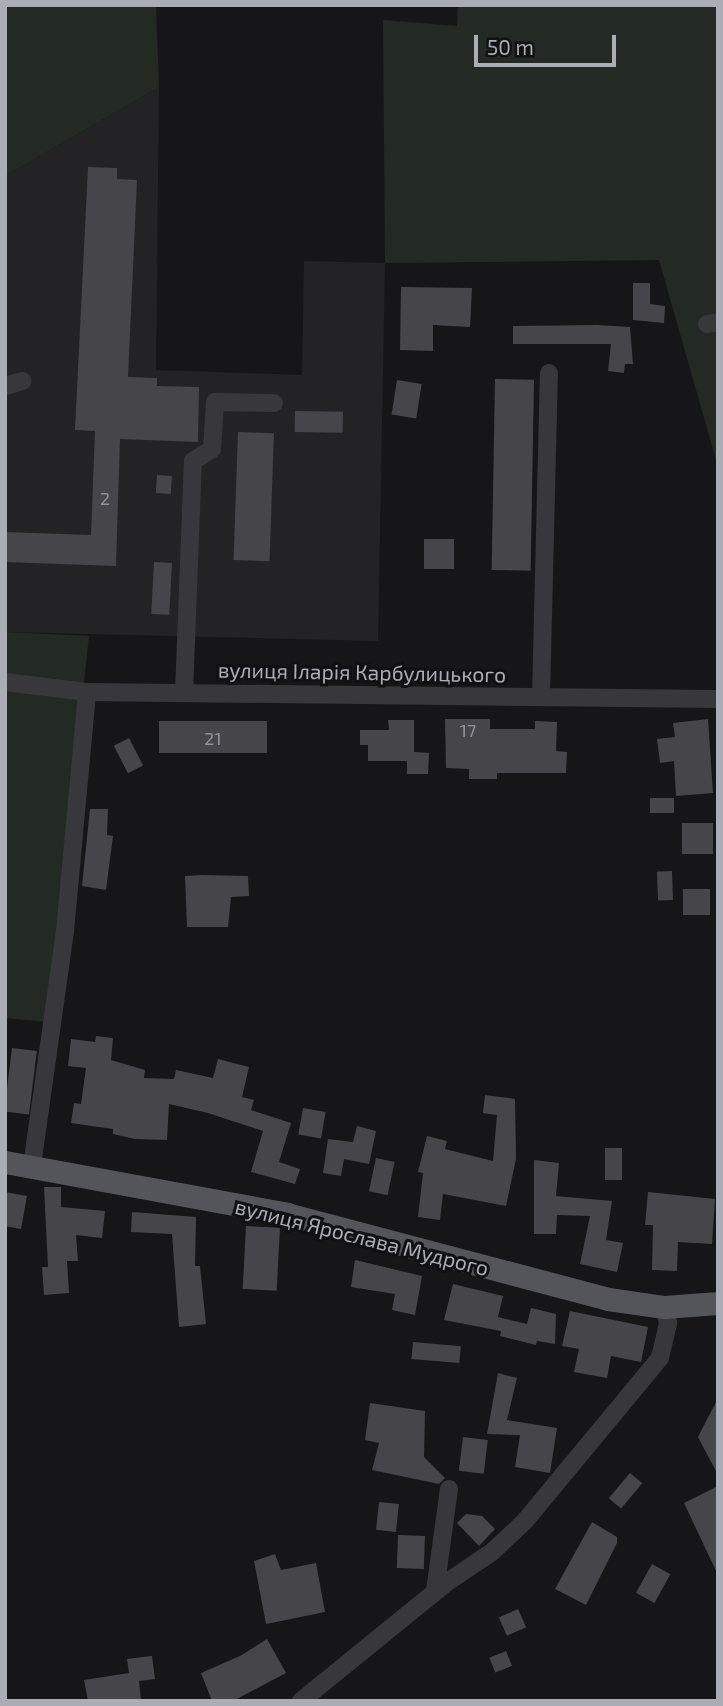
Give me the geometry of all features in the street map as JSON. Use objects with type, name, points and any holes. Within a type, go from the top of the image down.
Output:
[{"type":"main road","name":"вулиця Ярослава Мудрого","points":[[5,1162],[287,1214],[532,1280],[664,1307],[718,1303]]},
{"type":"street","points":[[541,697],[549,373]]},
{"type":"street","points":[[184,693],[194,461],[212,449],[215,402],[274,403]]},
{"type":"street","name":"вулиця Іларія Карбулицького","points":[[5,682],[87,692],[718,699]]},
{"type":"street","points":[[32,1166],[65,931],[87,692]]},
{"type":"street","points":[[303,1700],[435,1591],[492,1552],[525,1521],[660,1358],[668,1323],[664,1307]]},
{"type":"street","points":[[435,1591],[449,1489]]},
{"type":"shaded area","points":[[5,5],[156,5],[159,87],[5,176]]},
{"type":"shaded area","points":[[458,5],[718,5],[718,467],[659,260],[385,263],[383,20],[457,26]]},
{"type":"shaded area","points":[[159,87],[156,370],[302,375],[304,261],[385,263],[378,641],[5,632],[5,176]]},
{"type":"shaded area","points":[[5,632],[89,636],[47,1022],[5,1018]]},
{"type":"building","points":[[88,167],[117,168],[117,179],[137,180],[128,377],[157,378],[157,386],[199,387],[198,442],[120,439],[116,566],[5,562],[5,532],[91,535],[95,431],[75,430]]},
{"type":"building","points":[[633,283],[650,283],[650,304],[665,306],[664,323],[633,320]]},
{"type":"building","points":[[401,287],[472,288],[470,327],[433,325],[433,351],[400,350]]},
{"type":"building","points":[[513,326],[630,327],[633,364],[625,364],[624,373],[608,371],[611,344],[513,344]]},
{"type":"building","points":[[495,379],[534,380],[531,571],[492,570]]},
{"type":"building","points":[[397,380],[422,384],[416,418],[392,415]]},
{"type":"building","points":[[295,411],[343,412],[343,433],[295,432]]},
{"type":"building","points":[[238,432],[274,433],[270,561],[234,560]]},
{"type":"building","points":[[157,475],[172,476],[171,494],[156,493]]},
{"type":"building","points":[[424,539],[454,539],[454,569],[424,569]]},
{"type":"building","points":[[154,562],[172,563],[169,615],[151,614]]},
{"type":"building","points":[[445,719],[490,719],[490,729],[535,729],[535,721],[557,722],[556,751],[567,752],[566,773],[497,773],[497,779],[469,779],[469,769],[446,768]]},
{"type":"building","points":[[708,719],[713,793],[676,796],[674,761],[660,763],[657,739],[675,737],[673,723]]},
{"type":"building","points":[[388,720],[414,720],[414,752],[429,753],[428,774],[407,774],[407,761],[368,761],[368,745],[360,745],[360,730],[389,730]]},
{"type":"building","points":[[159,721],[267,721],[267,753],[159,753]]},
{"type":"building","points":[[129,738],[143,766],[128,773],[114,746]]},
{"type":"building","points":[[650,798],[674,798],[674,813],[650,813]]},
{"type":"building","points":[[90,809],[108,809],[107,835],[113,836],[106,890],[82,886]]},
{"type":"building","points":[[682,823],[713,823],[713,854],[682,854]]},
{"type":"building","points":[[672,871],[673,900],[658,901],[657,872]]},
{"type":"building","points":[[185,876],[248,876],[249,896],[231,897],[228,927],[187,927]]},
{"type":"building","points":[[683,889],[710,889],[710,915],[683,915]]},
{"type":"building","points":[[96,1036],[113,1038],[111,1060],[145,1070],[144,1078],[174,1079],[176,1070],[213,1078],[218,1059],[249,1067],[242,1097],[254,1100],[251,1110],[291,1123],[279,1162],[300,1169],[295,1184],[251,1172],[263,1131],[208,1113],[169,1104],[167,1140],[135,1139],[113,1134],[113,1129],[71,1123],[74,1103],[81,1104],[86,1068],[68,1066],[71,1039],[95,1042]]},
{"type":"building","points":[[12,1048],[37,1051],[29,1115],[5,1112]]},
{"type":"building","points":[[485,1095],[515,1099],[516,1159],[506,1206],[443,1194],[440,1220],[418,1217],[423,1173],[418,1172],[427,1136],[447,1141],[445,1149],[493,1161],[497,1115],[483,1113]]},
{"type":"building","points":[[303,1108],[326,1112],[321,1139],[298,1135]]},
{"type":"building","points":[[357,1126],[376,1131],[369,1164],[344,1159],[341,1176],[323,1173],[328,1139],[353,1142]]},
{"type":"building","points":[[605,1148],[622,1148],[622,1180],[605,1180]]},
{"type":"building","points":[[376,1158],[395,1162],[388,1195],[369,1191]]},
{"type":"building","points":[[534,1160],[559,1163],[556,1196],[612,1201],[606,1240],[623,1243],[617,1272],[580,1264],[590,1216],[557,1215],[556,1234],[534,1234]]},
{"type":"building","points":[[44,1187],[61,1187],[61,1207],[105,1211],[102,1238],[76,1235],[78,1261],[67,1261],[69,1293],[44,1295],[42,1267],[48,1267]]},
{"type":"building","points":[[5,1192],[27,1196],[21,1229],[5,1226]]},
{"type":"building","points":[[648,1192],[715,1199],[712,1244],[678,1242],[677,1271],[652,1270],[653,1225],[645,1225]]},
{"type":"building","points":[[132,1212],[196,1217],[195,1266],[200,1266],[206,1324],[179,1327],[172,1234],[131,1232]]},
{"type":"building","points":[[246,1226],[280,1228],[277,1291],[243,1289]]},
{"type":"building","points":[[355,1260],[422,1276],[415,1315],[392,1310],[395,1294],[351,1287]]},
{"type":"building","points":[[453,1284],[503,1296],[498,1317],[527,1324],[531,1308],[556,1314],[555,1344],[537,1341],[536,1345],[500,1336],[501,1331],[444,1320]]},
{"type":"building","points":[[570,1311],[648,1327],[641,1362],[611,1356],[607,1378],[574,1372],[579,1349],[562,1346]]},
{"type":"building","points":[[413,1342],[461,1346],[459,1363],[412,1359]]},
{"type":"building","points":[[498,1373],[517,1378],[507,1420],[557,1428],[550,1473],[515,1467],[520,1435],[487,1434]]},
{"type":"building","points":[[718,1398],[718,1475],[698,1437]]},
{"type":"building","points":[[370,1403],[425,1411],[424,1457],[445,1478],[439,1484],[372,1470],[379,1443],[365,1440]]},
{"type":"building","points":[[463,1437],[488,1440],[484,1474],[459,1471]]},
{"type":"building","points":[[630,1473],[642,1483],[621,1509],[609,1498]]},
{"type":"building","points":[[718,1486],[718,1575],[684,1503]]},
{"type":"building","points":[[379,1502],[399,1504],[396,1532],[376,1530]]},
{"type":"building","points":[[466,1514],[482,1516],[495,1529],[479,1546],[457,1523]]},
{"type":"building","points":[[592,1522],[617,1537],[617,1543],[586,1605],[555,1589]]},
{"type":"building","points":[[398,1535],[425,1536],[424,1569],[397,1568]]},
{"type":"building","points":[[275,1554],[281,1570],[316,1563],[325,1612],[266,1624],[254,1561]]},
{"type":"building","points":[[652,1564],[670,1574],[654,1603],[636,1593]]},
{"type":"building","points":[[518,1609],[526,1627],[507,1636],[499,1618]]},
{"type":"building","points":[[267,1639],[286,1673],[233,1701],[212,1701],[201,1673],[240,1656]]},
{"type":"building","points":[[506,1651],[512,1666],[495,1673],[489,1658]]},
{"type":"building","points":[[152,1656],[155,1679],[139,1681],[141,1701],[88,1701],[84,1680],[129,1673],[127,1659]]}]
